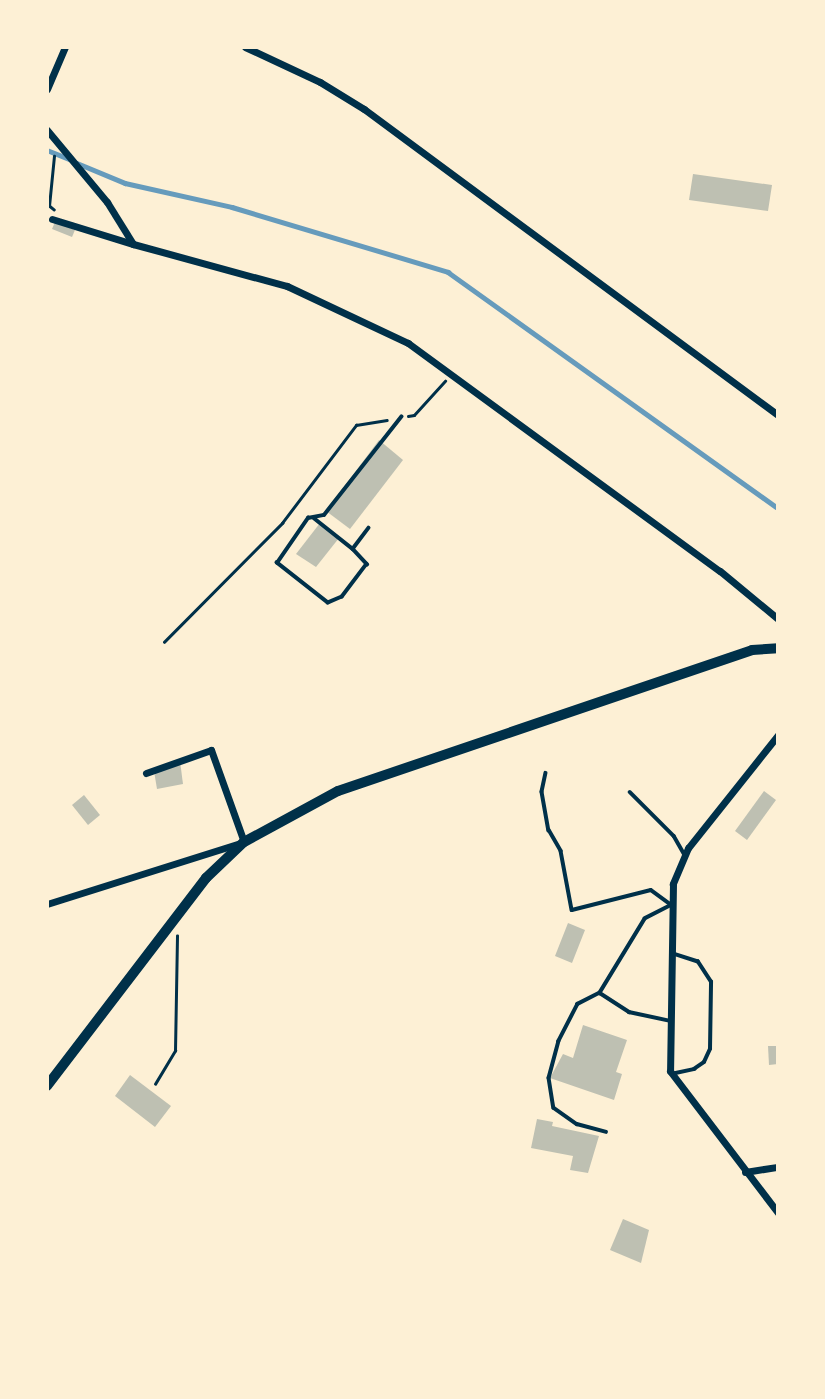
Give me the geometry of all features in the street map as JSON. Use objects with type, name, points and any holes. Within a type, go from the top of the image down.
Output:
[{"type":"street","points":[[47,89],[65,47]]},
{"type":"street","points":[[245,47],[320,82],[364,109],[778,415]]},
{"type":"street","points":[[47,130],[107,202],[133,244]]},
{"type":"street","points":[[52,219],[310,295],[408,343],[720,571],[778,619]]},
{"type":"street","points":[[47,904],[244,842],[338,792],[752,650],[778,648]]},
{"type":"street","points":[[778,735],[685,855],[673,884],[671,953],[671,1074],[778,1213]]},
{"type":"street","points":[[146,773],[211,750],[244,842]]},
{"type":"street","points":[[47,1087],[206,878],[244,842]]},
{"type":"street","points":[[745,1172],[778,1167]]},
{"type":"lane","points":[[313,517],[354,549],[367,564],[342,597],[328,603],[277,562],[313,517],[324,515],[401,417]]},
{"type":"lane","points":[[354,549],[369,528]]},
{"type":"lane","points":[[546,774],[542,792],[549,830],[561,851],[572,910],[651,890],[672,905],[645,919],[600,993],[578,1004],[559,1041],[549,1078],[554,1108],[577,1124],[606,1132]]},
{"type":"lane","points":[[630,792],[674,836],[685,855]]},
{"type":"lane","points":[[671,953],[698,962],[711,982],[710,1049],[704,1062],[694,1069],[671,1074]]},
{"type":"lane","points":[[600,993],[629,1012],[671,1021]]},
{"type":"path","points":[[52,219],[54,206],[49,206],[54,160]]},
{"type":"path","points":[[164,642],[282,523],[356,425],[414,415],[450,375]]},
{"type":"path","points":[[155,1084],[175,1051],[178,914]]},
{"type":"building","points":[[693,174],[772,185],[768,211],[689,200]]},
{"type":"building","points":[[55,222],[75,230],[72,237],[52,229]]},
{"type":"building","points":[[379,440],[403,460],[350,529],[326,511]]},
{"type":"building","points":[[320,523],[339,538],[316,567],[296,554]]},
{"type":"building","points":[[180,761],[183,784],[157,789],[154,771]]},
{"type":"building","points":[[764,791],[776,800],[747,840],[735,831]]},
{"type":"building","points":[[84,795],[100,815],[88,825],[72,805]]},
{"type":"building","points":[[568,923],[585,930],[572,963],[555,956]]},
{"type":"building","points":[[583,1025],[627,1040],[616,1072],[622,1074],[614,1100],[550,1078],[563,1054],[573,1058]]},
{"type":"building","points":[[768,1046],[778,1046],[778,1064],[769,1065]]},
{"type":"building","points":[[130,1075],[171,1106],[155,1127],[115,1096]]},
{"type":"building","points":[[537,1119],[553,1122],[552,1126],[599,1136],[588,1173],[570,1170],[573,1156],[531,1148]]},
{"type":"building","points":[[623,1219],[649,1230],[641,1263],[610,1250]]},
{"type":"waterway","points":[[47,150],[69,159]]},
{"type":"waterway","points":[[77,163],[125,183],[232,207],[448,272],[778,508]]}]
